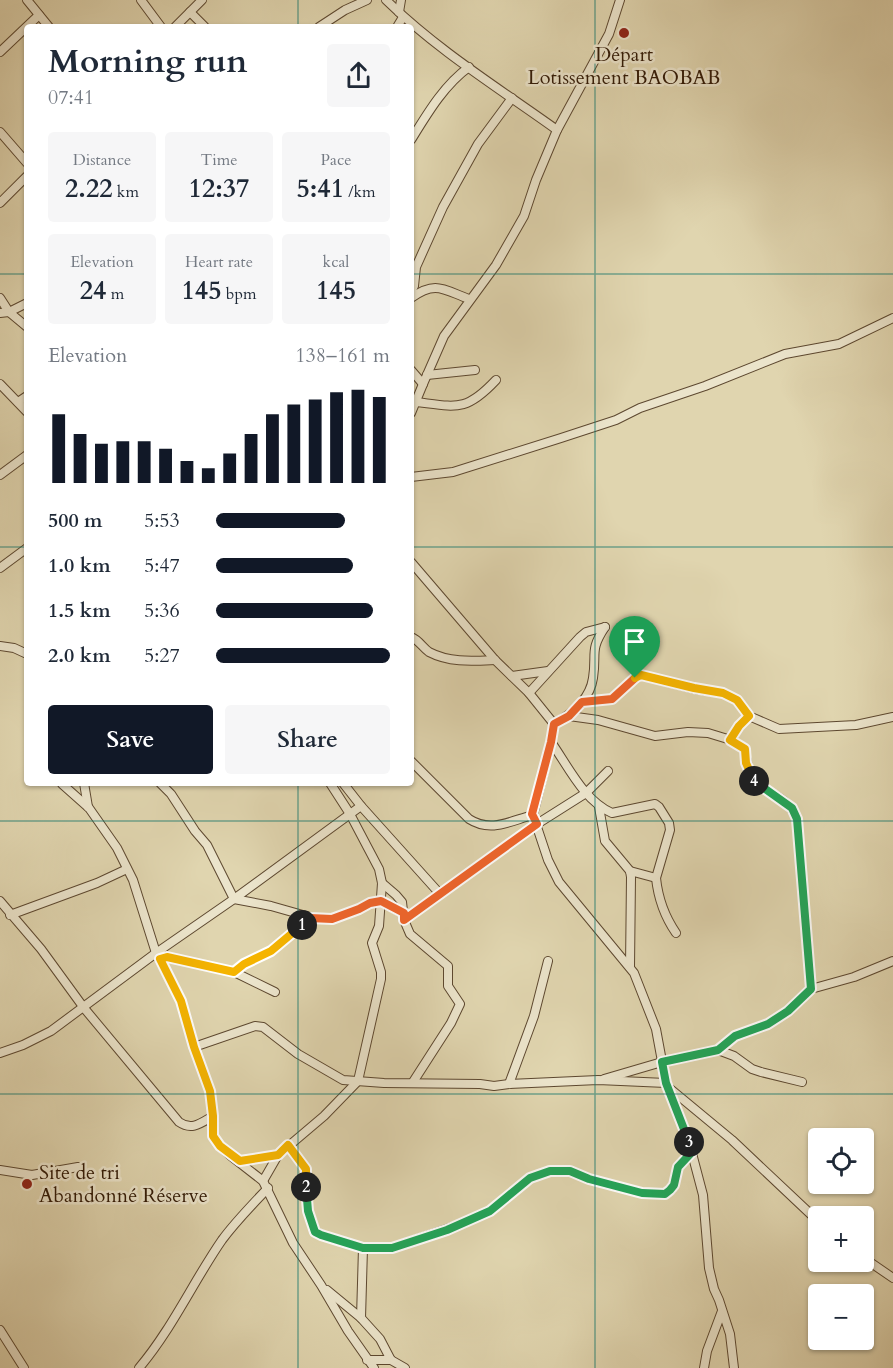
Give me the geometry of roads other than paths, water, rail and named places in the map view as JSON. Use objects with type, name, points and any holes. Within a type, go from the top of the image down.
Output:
[{"type":"street","points":[[27,0],[46,24]]},
{"type":"street","points":[[141,0],[159,24]]},
{"type":"street","points":[[178,24],[202,0]]},
{"type":"street","points":[[324,24],[345,10],[367,0]]},
{"type":"street","points":[[386,0],[412,24]]},
{"type":"street","points":[[398,24],[401,15],[401,0]]},
{"type":"street","points":[[414,406],[444,336],[496,265],[524,216],[557,130],[609,34],[620,0]]},
{"type":"street","points":[[190,12],[202,24]]},
{"type":"street","points":[[30,24],[39,15]]},
{"type":"street","points":[[414,25],[557,130]]},
{"type":"street","points":[[0,52],[24,29]]},
{"type":"street","points":[[453,56],[455,77]]},
{"type":"street","points":[[414,135],[455,77],[469,67]]},
{"type":"street","points":[[414,286],[416,267],[443,207],[478,144],[512,98]]},
{"type":"street","points":[[0,132],[24,160]]},
{"type":"street","points":[[0,203],[24,179]]},
{"type":"street","points":[[414,296],[431,288],[449,290],[469,299]]},
{"type":"street","points":[[0,299],[9,312],[24,324]]},
{"type":"street","points":[[0,313],[9,312],[24,304]]},
{"type":"street","points":[[414,477],[453,472],[561,438],[615,420],[640,408],[705,386],[785,354],[839,344],[893,318]]},
{"type":"street","points":[[427,375],[475,370]]},
{"type":"street","points":[[414,374],[423,384]]},
{"type":"street","points":[[416,402],[450,406],[471,403],[496,380]]},
{"type":"street","points":[[1,386],[24,409]]},
{"type":"street","points":[[18,402],[24,398]]},
{"type":"street","points":[[0,475],[24,457]]},
{"type":"street","points":[[0,568],[24,550]]},
{"type":"street","points":[[414,566],[495,660],[529,693],[554,724],[532,814],[548,860],[559,882],[630,967],[656,1029],[667,1085],[692,1152],[703,1195],[709,1268],[730,1334],[734,1368]]},
{"type":"street","points":[[529,693],[580,637],[586,632],[605,627],[593,649],[593,680],[582,702],[569,716],[554,724]]},
{"type":"street","points":[[414,637],[425,649],[446,659],[470,662],[495,660]]},
{"type":"street","points":[[0,646],[24,653]]},
{"type":"street","points":[[512,676],[548,672]]},
{"type":"street","points":[[582,702],[612,699],[629,682],[641,675],[723,693],[737,700],[749,716],[756,721],[779,729],[856,725],[893,717]]},
{"type":"street","points":[[569,716],[598,720],[655,736],[688,732],[708,733],[730,740],[745,749],[746,763],[754,781],[792,808],[797,819],[811,989]]},
{"type":"street","points":[[730,740],[749,716]]},
{"type":"street","points":[[551,742],[586,793],[599,807],[612,813],[651,803],[659,807],[669,823],[669,830],[657,879],[664,911],[676,933]]},
{"type":"street","points":[[414,764],[469,819],[477,824],[492,826],[532,814]]},
{"type":"street","points":[[404,916],[440,894],[537,824],[586,793],[608,771]]},
{"type":"street","points":[[64,786],[89,808],[117,848],[133,880],[158,956],[181,1001],[210,1091],[213,1136],[220,1146],[266,1184],[293,1243],[374,1368]]},
{"type":"street","points":[[85,786],[89,808]]},
{"type":"street","points":[[163,786],[176,800],[195,831],[207,845],[234,900]]},
{"type":"street","points":[[139,1368],[155,1348],[221,1242],[266,1184],[278,1155],[324,1116],[358,1081],[381,979],[372,943],[379,926],[382,883],[379,869],[350,814],[332,786]]},
{"type":"street","points":[[345,786],[440,894]]},
{"type":"street","points":[[0,1053],[23,1046],[51,1031],[158,956],[361,806]]},
{"type":"street","points":[[599,807],[605,841],[630,871],[657,879]]},
{"type":"street","points":[[10,915],[97,883],[127,869]]},
{"type":"street","points":[[630,871],[632,906],[630,967]]},
{"type":"street","points":[[382,883],[402,902],[410,934],[448,966],[448,986],[460,1004],[451,1023],[413,1082]]},
{"type":"street","points":[[234,900],[271,906],[310,918],[332,919],[370,903],[381,901],[404,916]]},
{"type":"street","points":[[0,901],[41,949],[84,1008],[179,1122],[188,1127],[196,1126],[213,1116]]},
{"type":"street","points":[[234,972],[244,964],[271,951],[310,918]]},
{"type":"street","points":[[158,956],[234,972],[275,992]]},
{"type":"street","points":[[509,1084],[534,1017],[548,961]]},
{"type":"street","points":[[598,1080],[662,1062],[718,1050],[735,1036],[768,1024],[788,1011],[811,989],[854,977],[893,961]]},
{"type":"street","points":[[194,1047],[248,1027],[263,1027],[298,1054],[343,1080],[494,1086],[598,1080],[667,1085],[732,1140],[808,1211]]},
{"type":"street","points":[[718,1050],[734,1056],[761,1072],[802,1082]]},
{"type":"street","points":[[288,1145],[306,1169],[308,1211],[315,1232],[363,1248],[392,1248],[464,1223],[490,1211],[530,1178],[550,1171],[570,1171],[589,1179],[642,1193],[665,1194],[674,1185],[678,1167],[692,1152]]},
{"type":"street","points":[[240,1161],[278,1155]]},
{"type":"street","points":[[0,1170],[32,1175],[78,1167]]},
{"type":"street","points":[[361,1318],[363,1248]]},
{"type":"street","points":[[874,1265],[893,1278]]},
{"type":"street","points":[[321,1285],[361,1318],[380,1339],[392,1360],[405,1368]]},
{"type":"street","points":[[704,1368],[707,1351],[722,1311]]},
{"type":"street","points":[[0,1329],[24,1368]]},
{"type":"street","points":[[367,1360],[392,1360]]},
{"type":"place","name":"Départ Lotissement BAOBAB","points":[[624,33]]},
{"type":"place","name":"Site de tri Abandonné Réserve","points":[[27,1184]]}]
